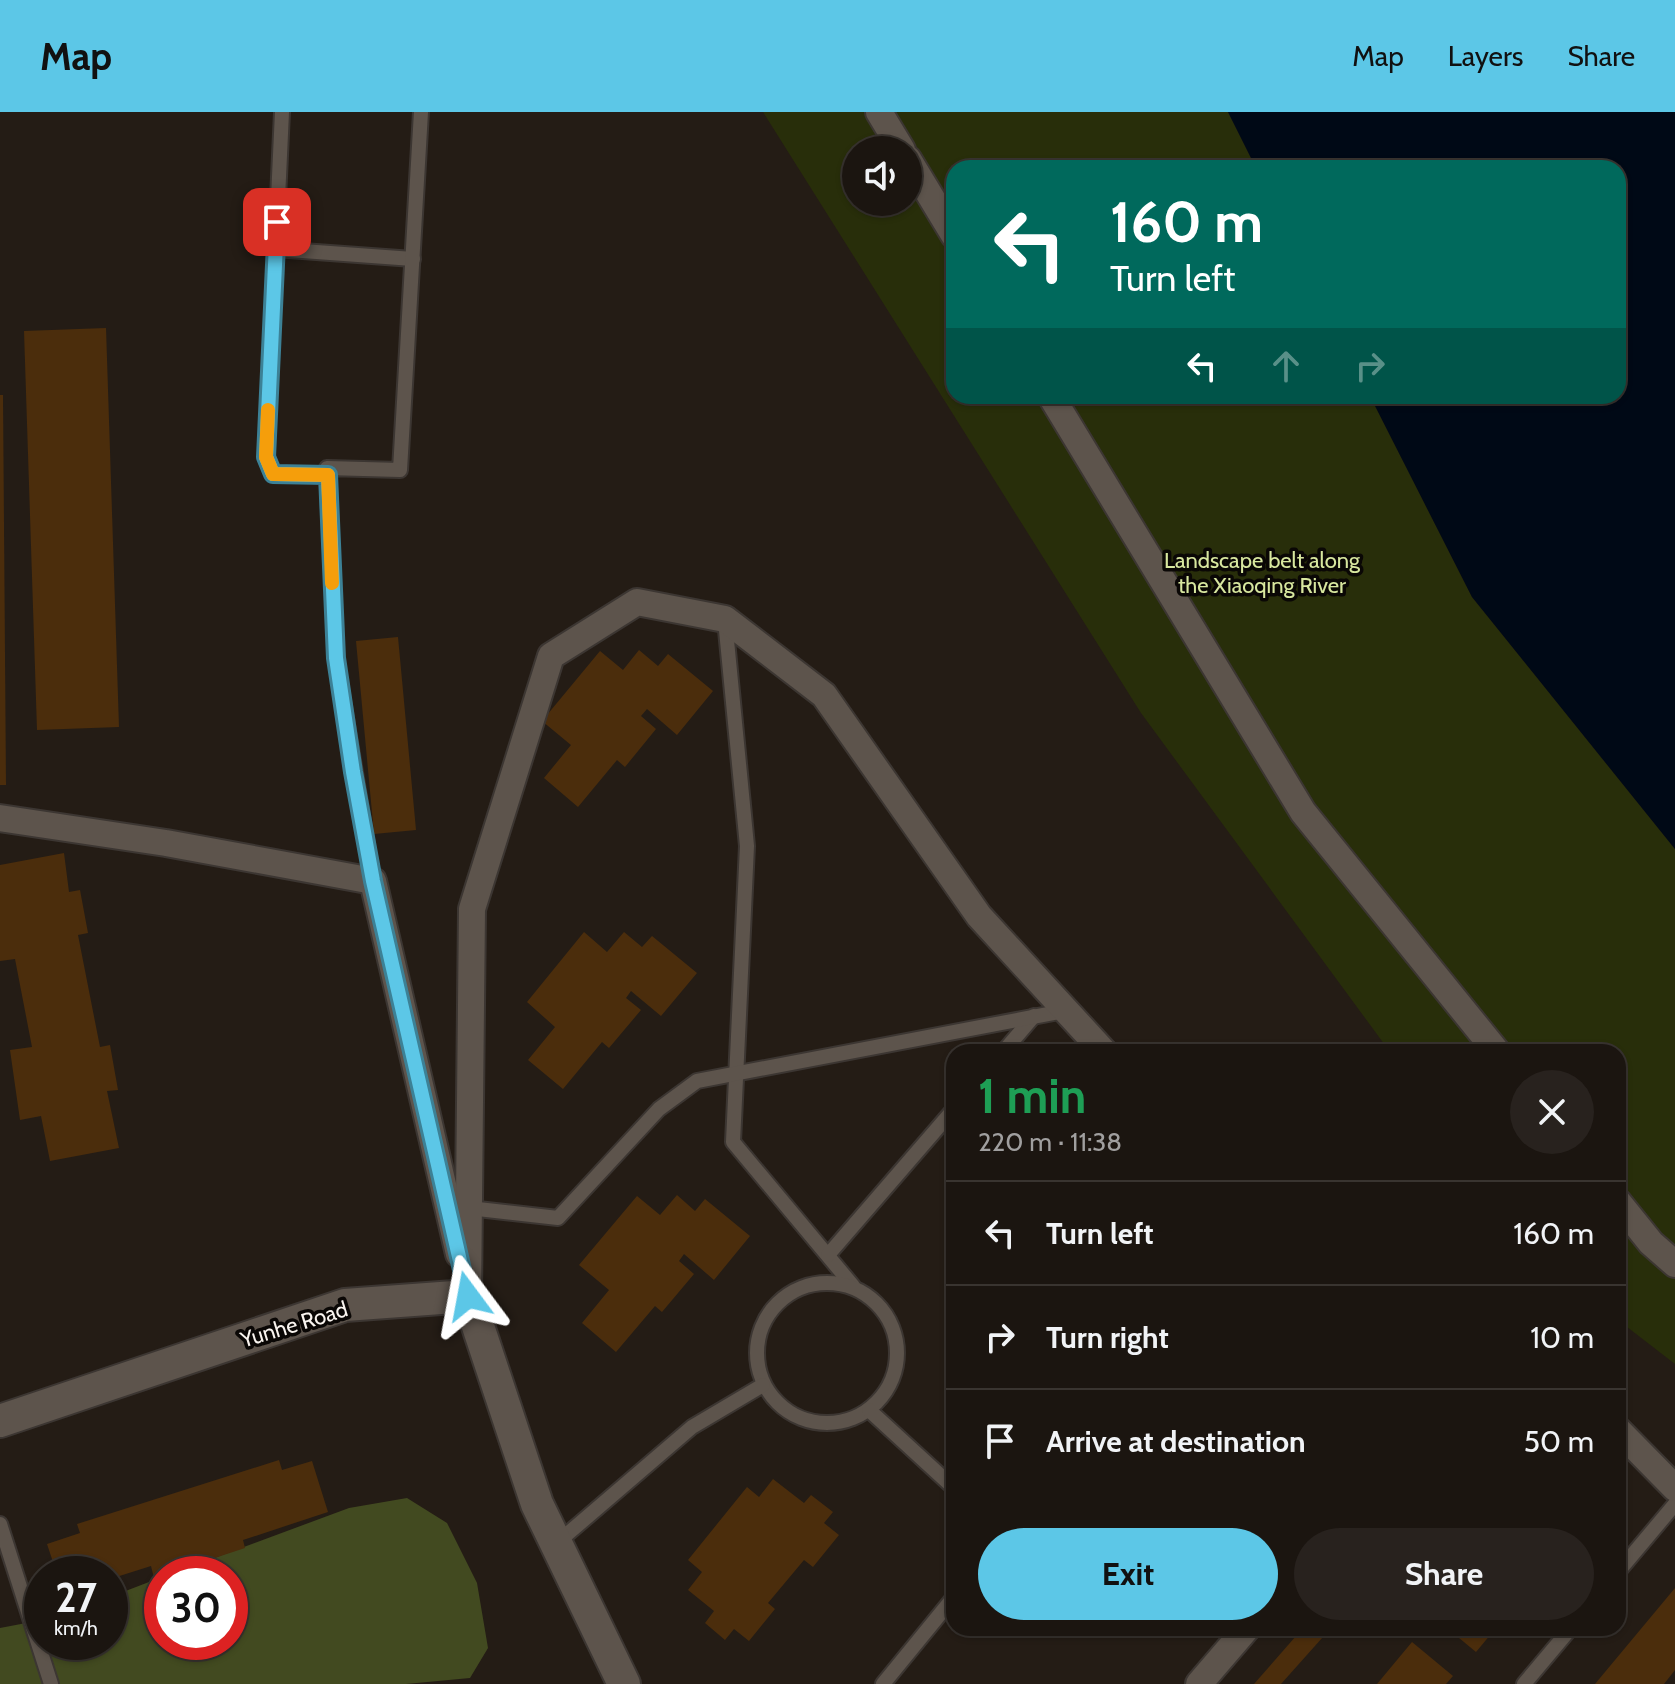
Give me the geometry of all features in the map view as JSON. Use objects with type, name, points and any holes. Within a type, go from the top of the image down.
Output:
[{"type":"street","points":[[879,112],[894,136]]},
{"type":"street","points":[[922,182],[946,222]]},
{"type":"street","points":[[1056,404],[1303,812],[1491,1044]]},
{"type":"street","points":[[468,1296],[472,909],[551,656],[637,602],[725,619],[824,695],[979,916],[1096,1044]]},
{"type":"street","points":[[0,818],[166,843],[373,881],[468,1296],[537,1504],[624,1684]]},
{"type":"street","points":[[1626,1212],[1651,1243],[1675,1264]]},
{"type":"street","name":"Yunhe Road","points":[[0,1421],[345,1305],[468,1296]]},
{"type":"street","points":[[1626,1438],[1675,1488]]},
{"type":"street","points":[[1199,1684],[1240,1636]]},
{"type":"lane","points":[[282,112],[266,457],[273,474],[328,475]]},
{"type":"lane","points":[[373,881],[336,658],[327,468],[400,470],[421,112]]},
{"type":"lane","points":[[275,249],[413,259]]},
{"type":"lane","points":[[725,619],[747,846],[733,1142],[853,1286],[871,1297],[886,1313],[896,1343],[894,1375],[884,1395],[869,1410],[846,1421],[822,1424],[788,1411],[763,1385],[756,1361],[757,1337],[766,1314],[783,1296],[805,1285],[829,1282],[853,1286]]},
{"type":"lane","points":[[469,1208],[558,1218],[659,1109],[697,1081],[1064,1011]]},
{"type":"lane","points":[[1010,1044],[1034,1016]]},
{"type":"lane","points":[[828,1255],[946,1118]]},
{"type":"lane","points":[[558,1542],[692,1427],[763,1385]]},
{"type":"lane","points":[[869,1410],[946,1481]]},
{"type":"lane","points":[[1626,1562],[1675,1504]]},
{"type":"lane","points":[[0,1524],[51,1684]]},
{"type":"lane","points":[[883,1684],[946,1607]]},
{"type":"lane","points":[[1524,1684],[1564,1636]]},
{"type":"green space","name":"Landscape belt along the Xiaoqing River","points":[[763,112],[1228,112],[1252,160],[946,160],[946,403]]},
{"type":"green space","name":"Landscape belt along the Xiaoqing River","points":[[947,404],[1374,404],[1472,597],[1675,849],[1675,1364],[1626,1326],[1626,1044],[1384,1044],[1141,713]]},
{"type":"green space","points":[[407,1498],[447,1523],[477,1583],[488,1648],[470,1678],[406,1684],[0,1684],[0,1628],[24,1623],[24,1660],[128,1660],[128,1590],[144,1584],[144,1660],[248,1660],[248,1556],[220,1556],[349,1508]]},
{"type":"shaded area","points":[[1228,112],[1675,112],[1675,849],[1472,597],[1374,404],[1626,404],[1626,160],[1252,160]]},
{"type":"building","points":[[106,328],[119,727],[37,730],[24,331]]},
{"type":"building","points":[[0,395],[3,395],[6,785],[0,785]]},
{"type":"building","points":[[398,637],[416,830],[374,834],[356,641]]},
{"type":"building","points":[[639,650],[658,666],[668,654],[713,691],[677,735],[647,709],[641,716],[656,729],[625,767],[617,760],[578,807],[544,778],[571,745],[542,721],[600,651],[623,670]]},
{"type":"building","points":[[64,853],[69,892],[80,890],[88,933],[78,935],[100,1047],[110,1045],[118,1090],[107,1091],[119,1148],[50,1161],[41,1116],[20,1120],[10,1050],[32,1047],[15,959],[0,961],[0,865]]},
{"type":"building","points":[[584,932],[607,952],[624,932],[642,947],[652,936],[697,973],[661,1016],[631,991],[626,998],[641,1010],[609,1048],[602,1042],[563,1089],[528,1060],[555,1027],[527,1002]]},
{"type":"building","points":[[677,1195],[695,1211],[705,1199],[750,1236],[714,1280],[684,1254],[679,1261],[694,1274],[662,1312],[655,1306],[616,1352],[582,1323],[609,1290],[579,1265],[637,1196],[660,1215]]},
{"type":"building","points":[[279,1460],[282,1470],[312,1461],[328,1512],[243,1540],[245,1548],[221,1556],[144,1556],[144,1568],[128,1573],[128,1556],[51,1556],[47,1544],[80,1533],[77,1524]]},
{"type":"building","points":[[773,1479],[804,1503],[811,1495],[833,1512],[824,1523],[839,1535],[813,1567],[804,1560],[768,1603],[775,1609],[749,1641],[734,1629],[725,1640],[705,1623],[714,1611],[688,1590],[702,1572],[688,1560],[747,1487],[759,1497]]},
{"type":"building","points":[[1675,1588],[1675,1670],[1664,1684],[1595,1684]]},
{"type":"building","points":[[1296,1636],[1324,1636],[1281,1684],[1254,1684]]},
{"type":"building","points":[[1457,1636],[1489,1636],[1476,1652]]},
{"type":"building","points":[[1412,1642],[1453,1676],[1446,1684],[1377,1684]]},
{"type":"slow traffic","points":[[268,410],[266,457],[273,474],[328,475],[332,583]]},
{"type":"route","points":[[277,222],[266,457],[273,474],[328,475],[336,658],[353,772],[373,881],[468,1296]]}]
